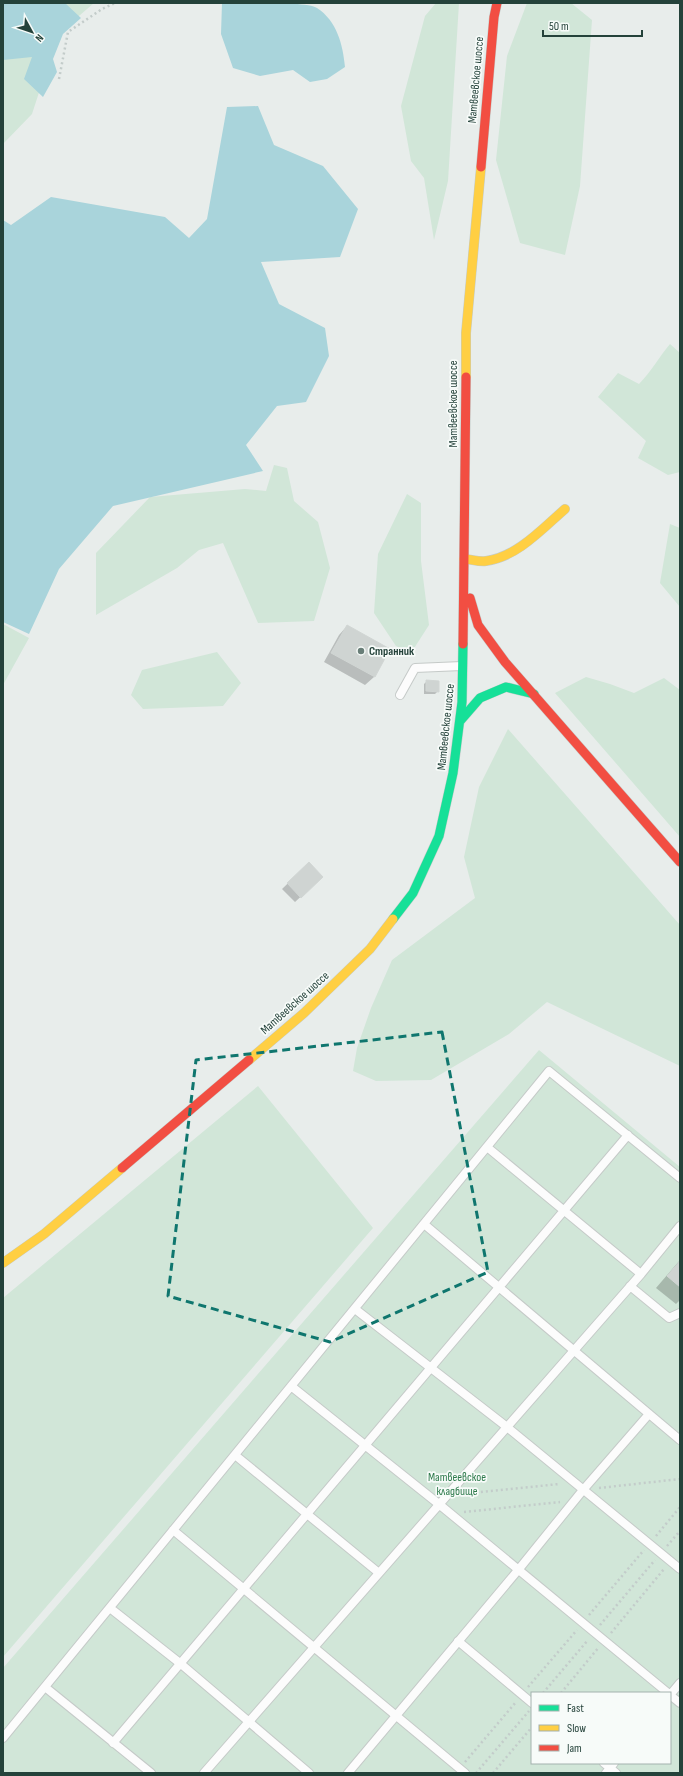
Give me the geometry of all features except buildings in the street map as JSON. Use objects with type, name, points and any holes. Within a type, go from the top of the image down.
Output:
[{"type":"main road","name":"Матвеевское шоссе","points":[[3,1263],[44,1234],[304,1013],[370,949],[413,893],[439,836],[453,773],[462,702],[466,333],[494,17],[497,3]]},
{"type":"main road","points":[[464,559],[485,561],[502,557],[530,539],[565,508]]},
{"type":"main road","points":[[464,578],[478,625],[505,662],[680,862]]},
{"type":"main road","points":[[460,721],[480,698],[506,687],[534,694]]},
{"type":"lane","points":[[400,695],[415,668],[463,666]]},
{"type":"lane","points":[[3,1738],[549,1071],[680,1178]]},
{"type":"lane","points":[[114,1743],[366,1446],[498,1287],[628,1136]]},
{"type":"lane","points":[[487,1147],[641,1274]]},
{"type":"lane","points":[[424,1224],[680,1440]]},
{"type":"lane","points":[[204,1773],[313,1647],[448,1496],[641,1274],[680,1226]]},
{"type":"lane","points":[[630,1286],[669,1318],[680,1314]]},
{"type":"lane","points":[[355,1309],[507,1427],[680,1569]]},
{"type":"lane","points":[[291,1386],[450,1513],[666,1692]]},
{"type":"lane","points":[[348,1773],[519,1570],[583,1490],[649,1414]]},
{"type":"lane","points":[[235,1454],[379,1573]]},
{"type":"lane","points":[[173,1530],[245,1588],[313,1647],[462,1771]]},
{"type":"lane","points":[[110,1608],[181,1664],[309,1773]]},
{"type":"lane","points":[[458,1641],[531,1703]]},
{"type":"lane","points":[[671,1694],[680,1683]]},
{"type":"lane","points":[[45,1687],[151,1773]]},
{"type":"lane","points":[[671,1696],[680,1703]]},
{"type":"path","points":[[58,79],[68,32],[102,9],[115,3]]},
{"type":"path","points":[[583,1490],[680,1478]]},
{"type":"path","points":[[448,1496],[574,1482]]},
{"type":"path","points":[[450,1513],[575,1500]]},
{"type":"path","points":[[462,1771],[522,1695],[680,1507]]},
{"type":"path","points":[[544,1692],[680,1530]]},
{"type":"path","points":[[562,1692],[671,1562]]},
{"type":"path","points":[[476,1773],[531,1708]]},
{"type":"path","points":[[494,1773],[531,1728]]},
{"type":"highlighted area","points":[[442,1032],[488,1272],[330,1342],[168,1296],[196,1060]]},
{"type":"green space","points":[[3,3],[94,3],[58,34],[32,114],[3,144]]},
{"type":"green space","points":[[436,3],[459,3],[448,181],[434,240],[424,178],[411,161],[401,106],[425,16]]},
{"type":"green space","points":[[527,3],[571,3],[592,20],[580,186],[565,255],[520,243],[496,160],[507,56]]},
{"type":"green space","points":[[670,344],[680,353],[680,472],[668,475],[638,458],[646,441],[598,397],[618,373],[639,384]]},
{"type":"green space","points":[[274,465],[287,468],[294,501],[318,522],[330,568],[314,621],[258,623],[223,543],[199,550],[177,568],[96,615],[96,553],[150,497],[245,489],[266,491]]},
{"type":"green space","points":[[407,494],[421,503],[421,561],[429,625],[411,653],[396,646],[374,613],[378,554]]},
{"type":"green space","points":[[670,524],[680,528],[680,607],[660,583]]},
{"type":"green space","points":[[3,624],[29,638],[3,685]]},
{"type":"green space","points":[[217,652],[241,683],[223,706],[143,709],[131,695],[142,670]]},
{"type":"green space","points":[[586,677],[634,693],[664,678],[680,690],[680,837],[555,693]]},
{"type":"green space","points":[[508,729],[680,925],[680,1066],[547,1002],[509,1034],[431,1080],[376,1081],[353,1071],[357,1048],[371,1008],[392,960],[475,898],[464,857],[479,787]]},
{"type":"green space","name":"Матвеевское кладбище","points":[[539,1050],[680,1167],[680,1773],[3,1773],[3,1668]]},
{"type":"green space","points":[[258,1086],[373,1228],[3,1657],[3,1298]]},
{"type":"water","points":[[3,3],[65,3],[81,18],[63,34],[53,59],[57,72],[43,97],[24,79],[32,57],[3,60]]},
{"type":"water","points":[[222,3],[287,3],[317,8],[330,20],[338,34],[343,50],[345,67],[327,79],[310,82],[293,70],[260,76],[233,68],[221,34]]},
{"type":"water","points":[[258,106],[274,145],[323,166],[358,209],[340,257],[261,262],[279,304],[325,328],[329,356],[306,402],[277,406],[246,445],[263,471],[113,506],[59,569],[29,634],[3,622],[3,220],[11,225],[51,197],[165,217],[189,238],[207,219],[227,107]]},
{"type":"traffic: fast","points":[[393,919],[413,893],[439,836],[453,773],[462,702],[463,644]]},
{"type":"traffic: fast","points":[[460,721],[480,698],[506,687],[534,694]]},
{"type":"traffic: slow","points":[[466,377],[466,333],[481,167]]},
{"type":"traffic: slow","points":[[464,559],[486,561],[508,554],[528,541],[565,509]]},
{"type":"traffic: slow","points":[[249,1060],[304,1013],[370,949],[393,919]]},
{"type":"traffic: slow","points":[[3,1263],[44,1234],[122,1168]]},
{"type":"traffic: jam","points":[[481,167],[494,17],[497,3]]},
{"type":"traffic: jam","points":[[463,644],[466,377]]},
{"type":"traffic: jam","points":[[470,598],[478,625],[505,662],[680,862]]},
{"type":"traffic: jam","points":[[122,1168],[249,1060]]},
{"type":"place","name":"Странник","points":[[361,651]]}]
